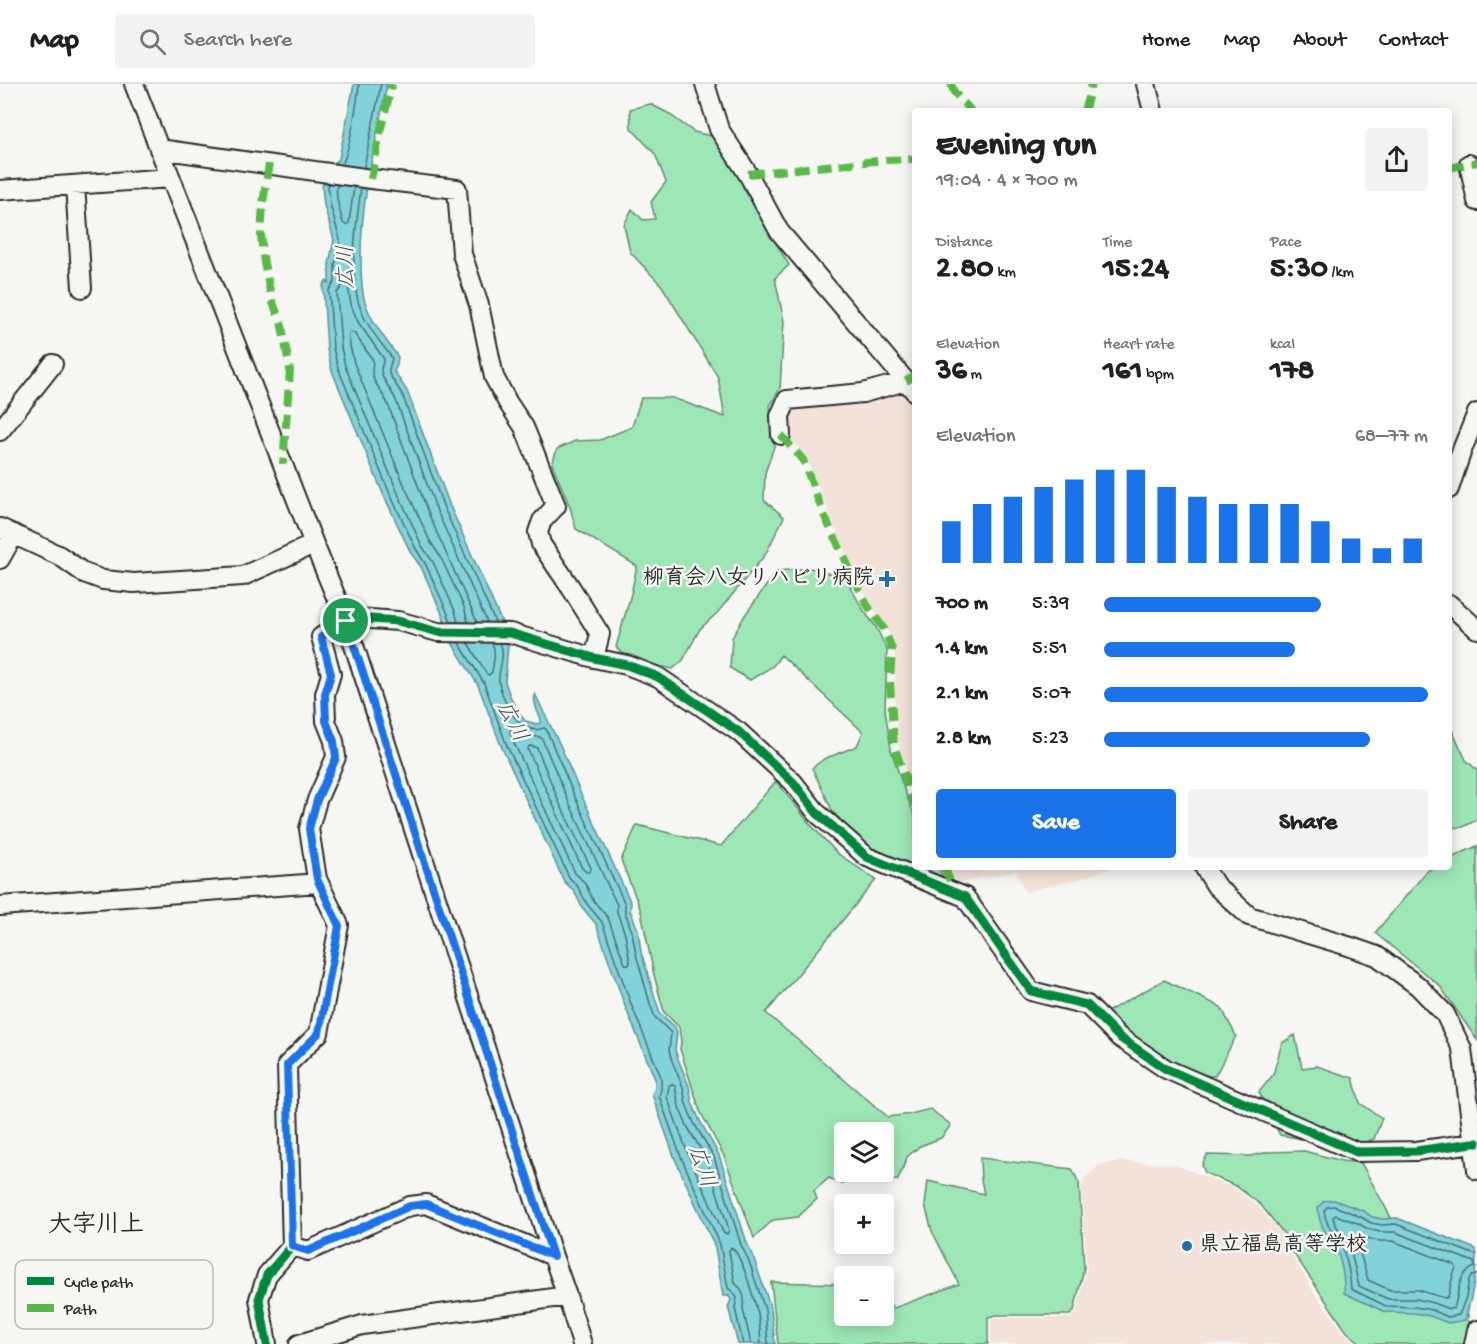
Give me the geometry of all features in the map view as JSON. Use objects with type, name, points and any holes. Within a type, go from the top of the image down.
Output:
[{"type":"street","points":[[134,84],[346,621],[582,1344]]},
{"type":"street","points":[[705,84],[719,129],[748,174],[779,231],[911,387]]},
{"type":"street","points":[[1146,84],[1152,108]]},
{"type":"street","points":[[159,149],[457,189],[462,254],[479,305],[495,377],[524,428],[556,506],[542,521],[538,532],[541,544],[600,634],[594,658]]},
{"type":"street","points":[[1469,164],[1477,201]]},
{"type":"street","points":[[0,190],[171,178]]},
{"type":"street","points":[[75,185],[82,288]]},
{"type":"street","points":[[0,431],[53,364]]},
{"type":"street","points":[[781,435],[780,416],[787,399],[911,387]]},
{"type":"street","points":[[1452,484],[1469,454],[1477,413]]},
{"type":"street","points":[[0,559],[7,531],[60,556],[84,573],[103,580],[134,583],[243,576],[314,544]]},
{"type":"street","points":[[1452,607],[1477,629]]},
{"type":"street","points":[[267,1344],[259,1299],[267,1275],[292,1246],[287,1065],[319,1033],[339,926],[319,882],[309,829],[317,800],[336,758],[334,741],[326,721],[325,694],[331,674],[321,637],[346,621],[357,618],[398,621],[438,632],[510,633],[594,658],[627,665],[658,677],[739,732],[792,782],[817,813],[867,857],[966,897],[1031,991],[1087,1005],[1119,1037],[1166,1070],[1358,1152],[1416,1151],[1475,1143]]},
{"type":"street","points":[[1206,870],[1216,886],[1249,916],[1377,956],[1418,986],[1445,1014],[1462,1049],[1477,1170]]},
{"type":"street","points":[[0,906],[319,882]]},
{"type":"street","points":[[292,1246],[308,1251],[410,1206],[426,1204],[553,1256]]},
{"type":"street","points":[[299,1344],[362,1324],[567,1296]]},
{"type":"street","points":[[1474,1344],[1477,1330]]},
{"type":"shaded area","name":"柳育会八女リハビリ病院","points":[[904,392],[912,401],[912,788],[899,747],[895,707],[895,645],[887,628],[870,603],[846,554],[808,461],[785,431],[787,408],[860,400]]},
{"type":"shaded area","points":[[951,870],[1105,870],[1025,892],[1016,871],[958,883]]},
{"type":"shaded area","name":"県立福島高等学校","points":[[1122,1161],[1176,1165],[1236,1189],[1260,1208],[1283,1236],[1292,1256],[1316,1295],[1345,1334],[1358,1344],[991,1344],[991,1320],[996,1318],[1069,1318],[1075,1316],[1087,1268],[1081,1188],[1085,1177],[1100,1165]]},
{"type":"green space","points":[[650,104],[666,112],[694,132],[716,137],[742,178],[789,265],[775,278],[784,321],[780,388],[770,406],[775,444],[765,473],[764,500],[784,517],[765,555],[718,612],[700,629],[683,660],[673,669],[629,660],[616,647],[637,566],[576,529],[570,507],[552,464],[557,449],[575,441],[600,440],[632,427],[641,398],[673,398],[725,417],[718,377],[662,286],[630,252],[624,225],[632,209],[643,220],[655,219],[651,202],[666,182],[655,154],[631,128],[630,109]]},
{"type":"green space","points":[[810,568],[845,578],[876,627],[887,650],[885,709],[891,750],[912,809],[912,869],[869,850],[833,812],[812,768],[824,759],[857,746],[863,732],[781,655],[773,666],[750,680],[730,668],[732,638],[745,615],[777,571]]},
{"type":"green space","points":[[1452,730],[1466,760],[1477,770],[1477,820],[1463,827],[1452,828]]},
{"type":"green space","points":[[776,781],[837,853],[876,880],[766,1013],[888,1117],[930,1109],[951,1125],[941,1138],[920,1146],[907,1157],[898,1180],[894,1180],[894,1122],[834,1122],[834,1180],[829,1178],[814,1191],[817,1199],[798,1217],[773,1220],[754,1238],[724,1156],[700,1111],[680,1049],[679,1027],[664,1012],[641,911],[621,860],[637,825],[721,846]]},
{"type":"green space","points":[[1477,846],[1477,1040],[1440,986],[1375,933],[1427,871],[1452,870],[1452,858]]},
{"type":"green space","points":[[914,870],[939,870],[946,884]]},
{"type":"green space","points":[[1164,980],[1221,1007],[1236,1036],[1215,1076],[1184,1070],[1170,1063],[1103,1014]]},
{"type":"green space","points":[[1295,1035],[1302,1068],[1317,1066],[1353,1078],[1360,1103],[1382,1118],[1374,1139],[1361,1144],[1326,1143],[1280,1135],[1259,1092],[1273,1075],[1282,1043]]},
{"type":"green space","points":[[1304,1151],[1342,1161],[1361,1163],[1394,1223],[1467,1310],[1470,1330],[1467,1344],[1362,1344],[1347,1332],[1292,1251],[1284,1234],[1261,1205],[1236,1186],[1205,1173],[1202,1165],[1207,1155],[1250,1156],[1269,1152]]},
{"type":"green space","points":[[980,1158],[1072,1169],[1079,1183],[1084,1268],[1074,1311],[1070,1315],[988,1317],[988,1344],[778,1344],[771,1282],[834,1284],[834,1326],[894,1326],[894,1308],[959,1284],[932,1231],[925,1205],[928,1181],[984,1194]]},
{"type":"water","name":"広川","points":[[354,84],[387,84],[363,217],[361,271],[365,302],[375,324],[398,357],[394,371],[407,391],[450,506],[503,625],[504,638],[508,645],[505,682],[510,696],[525,721],[537,724],[541,719],[536,706],[535,694],[631,903],[630,910],[638,930],[641,952],[660,1013],[675,1027],[677,1032],[675,1050],[689,1086],[692,1102],[719,1155],[771,1309],[775,1344],[738,1344],[728,1307],[731,1300],[729,1296],[723,1296],[715,1247],[675,1159],[652,1094],[655,1089],[655,1079],[625,1006],[596,924],[582,907],[574,891],[564,881],[502,748],[478,685],[449,638],[443,616],[421,567],[411,553],[384,496],[332,371],[327,349],[323,286],[326,281],[329,283],[329,264],[334,240],[324,205],[322,186],[330,166],[339,159]]},
{"type":"water","points":[[1334,1200],[1364,1211],[1372,1217],[1397,1218],[1476,1249],[1474,1285],[1465,1320],[1448,1323],[1414,1313],[1385,1312],[1344,1293],[1339,1257],[1320,1220],[1318,1208],[1324,1201]]},
{"type":"marked path","points":[[371,179],[392,84]]},
{"type":"marked path","points":[[951,84],[954,92],[968,108]]},
{"type":"marked path","points":[[1085,108],[1092,84]]},
{"type":"marked path","points":[[748,174],[912,159]]},
{"type":"marked path","points":[[1452,167],[1477,162]]},
{"type":"marked path","points":[[269,164],[261,236],[272,300],[282,326],[290,370],[283,464]]},
{"type":"marked path","points":[[906,381],[912,378]]},
{"type":"marked path","points":[[781,435],[803,460],[824,515],[867,605],[884,629],[892,649],[890,681],[894,746],[912,797]]},
{"type":"marked path","points":[[945,870],[956,894]]},
{"type":"cycle path","points":[[267,1344],[259,1299],[267,1275],[292,1246],[287,1065],[319,1033],[339,925],[317,879],[309,829],[317,800],[336,757],[334,741],[326,721],[325,694],[331,674],[321,637],[346,621],[357,618],[398,621],[438,632],[510,633],[594,658],[627,665],[658,677],[739,732],[793,782],[817,813],[867,857],[965,897],[1031,991],[1087,1005],[1119,1037],[1166,1069],[1357,1152],[1416,1151],[1477,1143]]},
{"type":"place","name":"柳育会八女リハビリ病院","points":[[887,579]]},
{"type":"place","name":"県立福島高等学校","points":[[1187,1246]]},
{"type":"district","name":"大字川上","points":[[96,1226]]},
{"type":"route","points":[[346,621],[553,1256],[426,1204],[410,1206],[308,1251],[292,1246],[287,1065],[319,1033],[339,926],[317,879],[309,829],[317,800],[336,758],[334,741],[326,721],[325,694],[331,674],[321,637],[346,621]]}]
